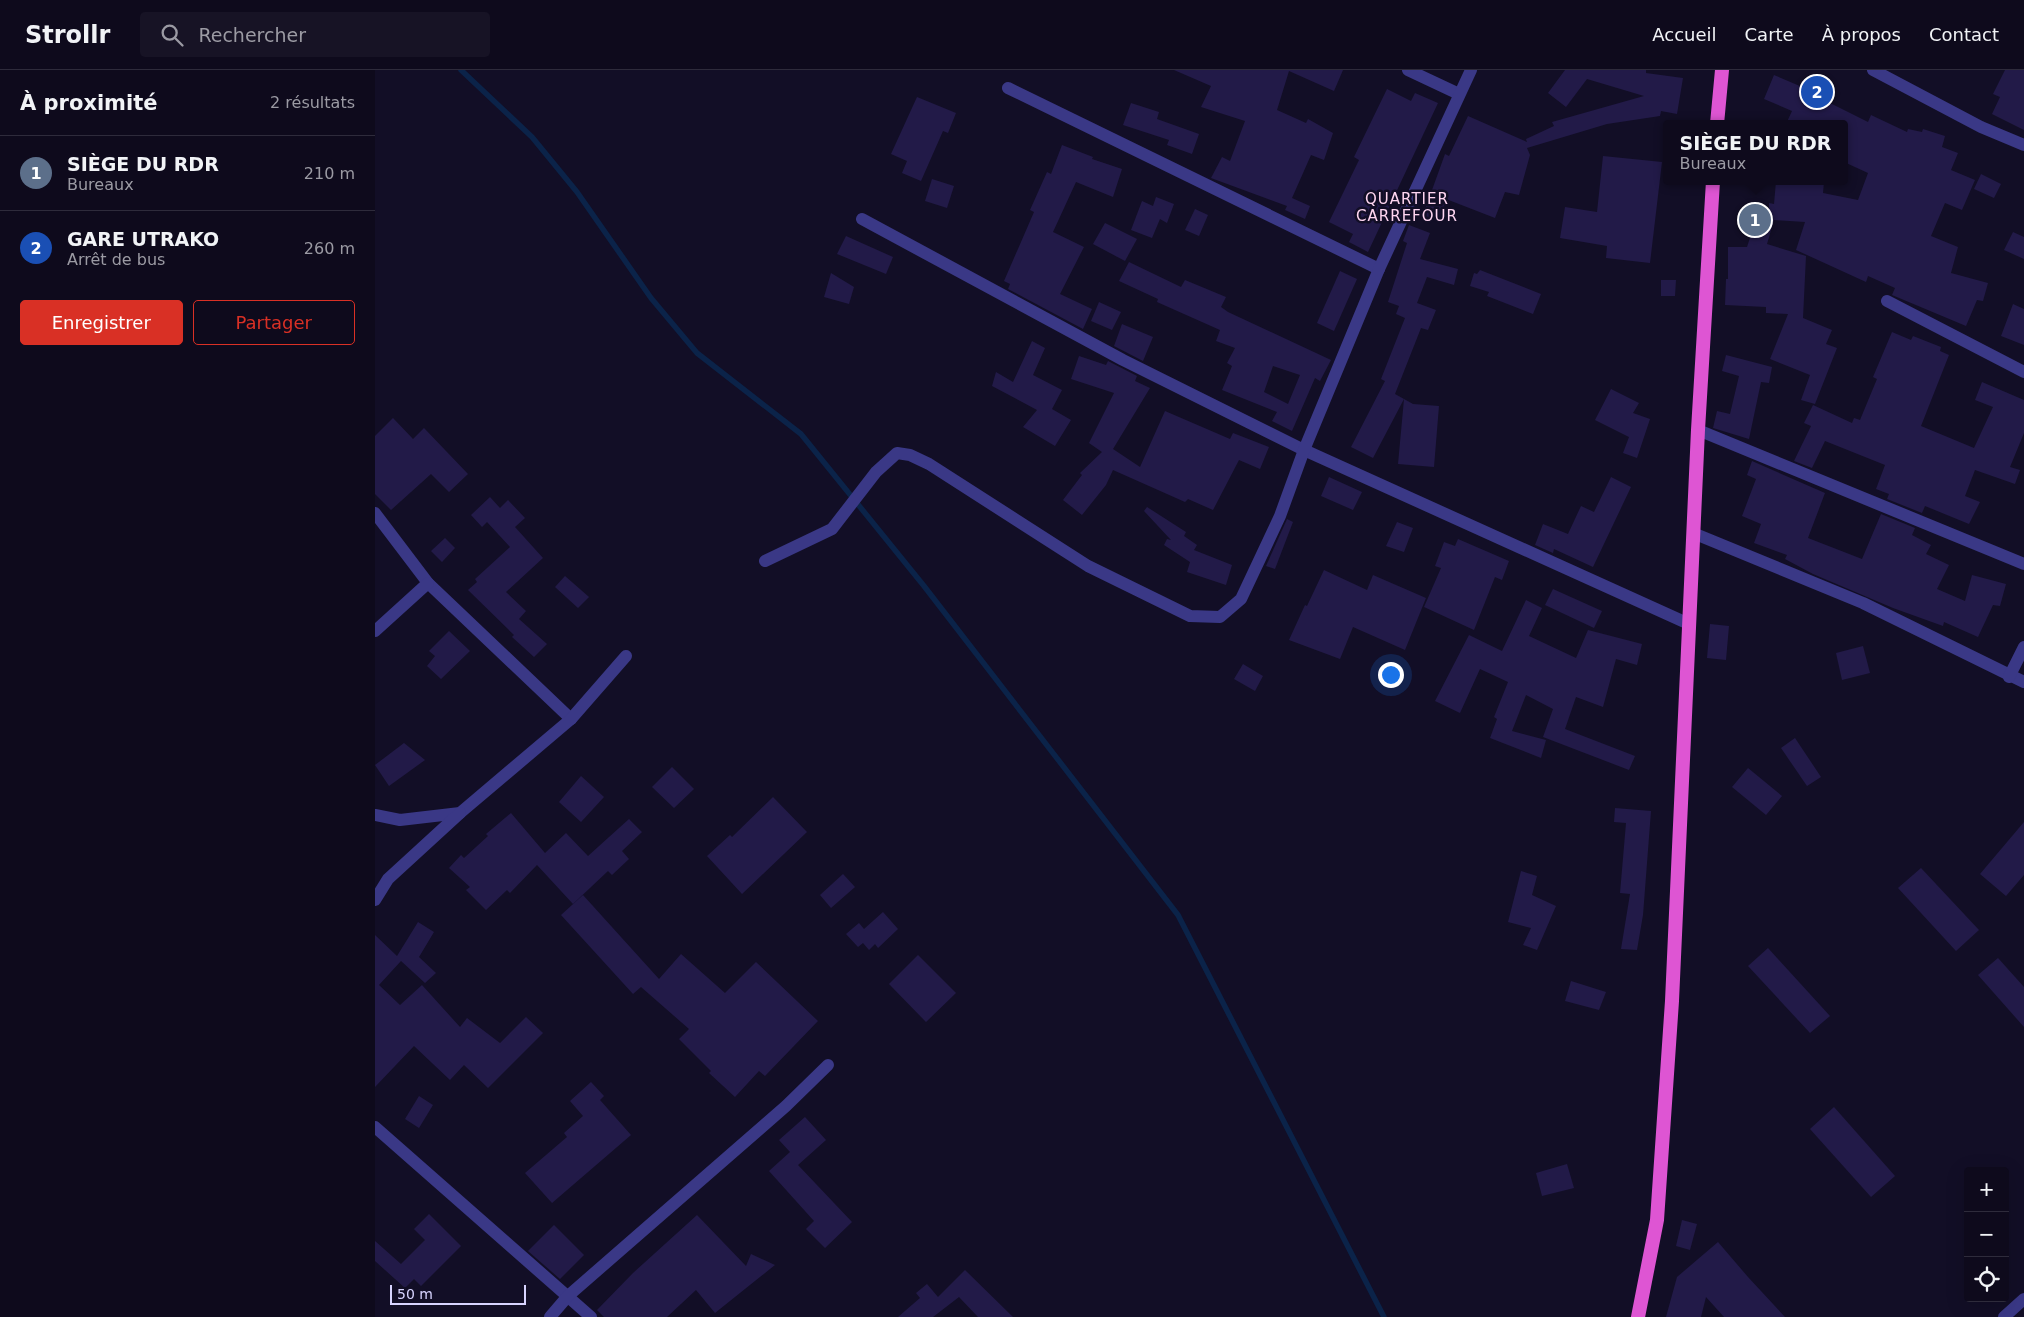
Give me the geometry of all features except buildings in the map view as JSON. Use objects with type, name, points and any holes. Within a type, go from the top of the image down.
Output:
[{"type":"highway","points":[[1717,120],[1722,70]]},
{"type":"highway","points":[[1638,1317],[1657,1220],[1674,971],[1698,430],[1713,185]]},
{"type":"street","points":[[1407,70],[1459,94]]},
{"type":"street","points":[[765,562],[832,529],[876,472],[897,453],[910,454],[929,464],[1088,566],[1190,616],[1220,617],[1241,599],[1280,516],[1304,450],[1379,269],[1471,70]]},
{"type":"street","points":[[1873,70],[1981,127],[2024,145]]},
{"type":"street","points":[[1008,88],[1379,269]]},
{"type":"street","points":[[862,219],[1123,360],[1304,450],[1689,624]]},
{"type":"street","points":[[1887,301],[2024,372]]},
{"type":"street","points":[[1698,430],[2024,564]]},
{"type":"street","points":[[375,513],[428,583],[571,719]]},
{"type":"street","points":[[1693,533],[1863,603],[2024,682]]},
{"type":"street","points":[[375,631],[428,583]]},
{"type":"street","points":[[2009,676],[2024,647]]},
{"type":"street","points":[[375,900],[388,879],[460,813],[571,719],[626,656]]},
{"type":"street","points":[[375,815],[400,820],[460,813]]},
{"type":"street","points":[[550,1317],[568,1296],[786,1106],[828,1065]]},
{"type":"street","points":[[375,1127],[591,1317]]},
{"type":"street","points":[[2005,1317],[2024,1299]]},
{"type":"waterway","points":[[461,70],[532,137],[577,192],[651,298],[697,353],[801,434],[924,586],[1178,915],[1384,1317]]},
{"type":"place","name":"GARE UTRAKO","points":[[1817,92]]},
{"type":"place","name":"SIÈGE DU RDR","points":[[1755,220]]},
{"type":"district","name":"QUARTIER CARREFOUR","points":[[1407,208]]}]
